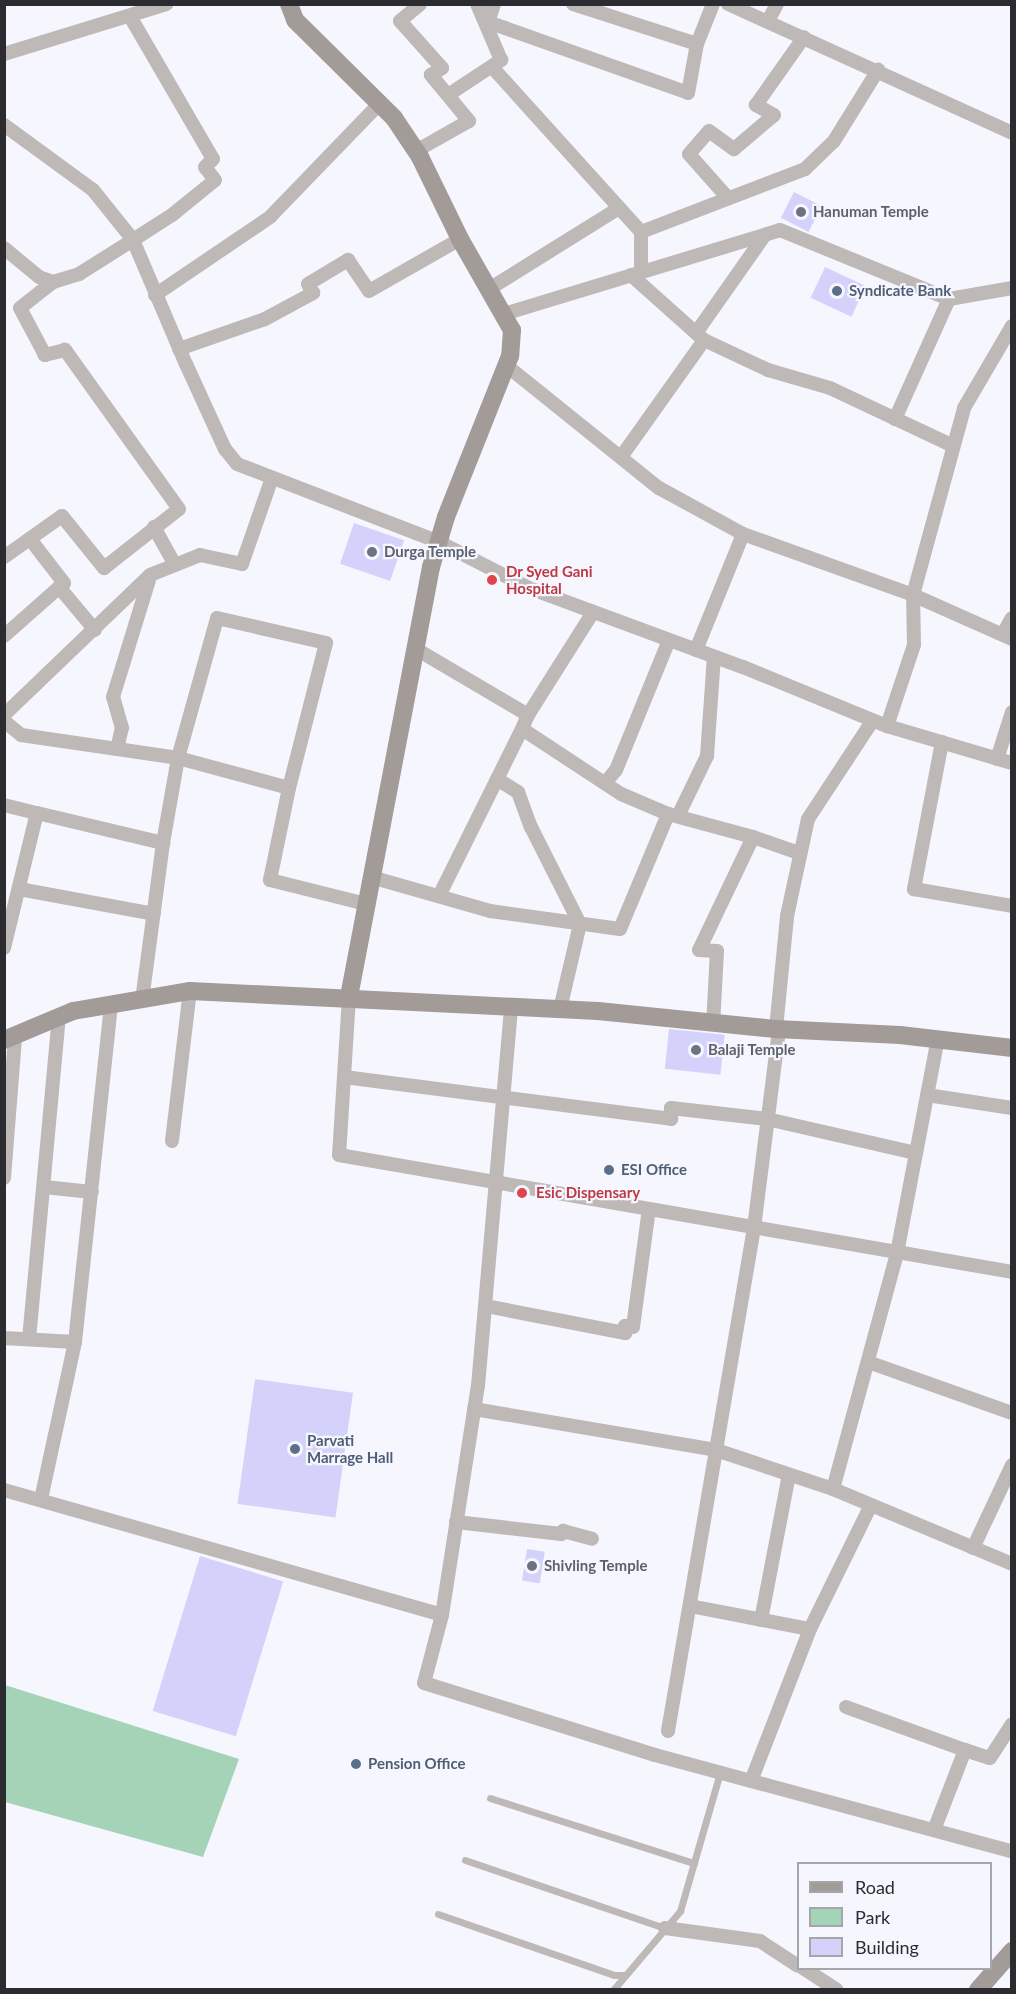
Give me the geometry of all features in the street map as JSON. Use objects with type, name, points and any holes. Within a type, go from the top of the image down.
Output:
[{"type":"street","points":[[4,54],[131,18],[167,4]]},
{"type":"street","points":[[289,4],[295,20],[394,117],[416,151],[460,240],[512,330],[507,366],[439,542],[416,649],[349,997],[339,1155],[1011,1272]]},
{"type":"street","points":[[416,151],[469,121],[431,75],[442,68],[400,21],[420,4]]},
{"type":"street","points":[[448,95],[501,60],[477,4]]},
{"type":"street","points":[[494,4],[488,22],[688,93],[697,44],[712,4]]},
{"type":"street","points":[[573,4],[697,44]]},
{"type":"street","points":[[729,4],[878,70],[1011,133]]},
{"type":"street","points":[[768,21],[777,4]]},
{"type":"street","points":[[4,557],[62,516],[104,568],[179,509],[65,350],[45,355],[20,308],[53,282],[79,274],[172,215],[215,180],[206,167],[213,159],[131,18]]},
{"type":"street","points":[[727,197],[689,154],[709,131],[734,149],[774,115],[756,105],[804,37]]},
{"type":"street","points":[[492,67],[641,232],[636,274]]},
{"type":"street","points":[[641,232],[727,197],[805,169],[834,141],[878,70]]},
{"type":"street","points":[[155,295],[270,218],[380,103]]},
{"type":"street","points":[[4,125],[93,190],[133,240],[155,295],[225,449],[237,464],[439,542],[529,588],[696,650],[887,726],[1011,763]]},
{"type":"street","points":[[489,288],[619,208]]},
{"type":"street","points":[[504,314],[780,230],[949,299],[1011,288]]},
{"type":"street","points":[[621,458],[765,235]]},
{"type":"street","points":[[179,349],[265,319],[313,293],[308,284],[348,260],[369,291],[460,240]]},
{"type":"street","points":[[4,248],[39,277],[53,282]]},
{"type":"street","points":[[636,274],[700,337],[768,370],[830,388],[953,446]]},
{"type":"street","points":[[895,419],[949,299]]},
{"type":"street","points":[[887,726],[914,645],[913,595],[964,408],[1011,326]]},
{"type":"street","points":[[507,366],[659,488],[743,534],[913,595],[1007,636],[1011,618]]},
{"type":"street","points":[[4,715],[150,575],[200,555],[242,564],[272,478]]},
{"type":"street","points":[[154,527],[175,565]]},
{"type":"street","points":[[696,650],[743,534]]},
{"type":"street","points":[[4,636],[64,583],[30,539]]},
{"type":"street","points":[[117,749],[122,728],[113,697],[150,575]]},
{"type":"street","points":[[59,587],[95,630]]},
{"type":"street","points":[[439,896],[528,715],[594,612]]},
{"type":"street","points":[[142,1000],[163,843],[178,758],[217,618],[326,643],[289,788],[270,880],[366,904]]},
{"type":"street","points":[[605,783],[616,770],[669,640]]},
{"type":"street","points":[[416,649],[528,715]]},
{"type":"street","points":[[371,877],[490,911],[620,929],[673,815],[707,756],[714,657]]},
{"type":"street","points":[[998,759],[1011,712]]},
{"type":"street","points":[[668,1731],[754,1228],[778,1030],[787,916],[808,819],[873,720]]},
{"type":"street","points":[[4,721],[21,735],[178,758],[289,788]]},
{"type":"street","points":[[522,729],[605,783],[673,815],[753,837],[800,854]]},
{"type":"street","points":[[942,742],[914,889],[1011,906]]},
{"type":"street","points":[[497,779],[518,792],[531,826],[580,924],[560,1009]]},
{"type":"street","points":[[4,805],[163,843]]},
{"type":"street","points":[[4,948],[37,813]]},
{"type":"street","points":[[713,1024],[717,951],[699,950],[753,837]]},
{"type":"street","points":[[19,889],[154,914]]},
{"type":"street","points":[[172,1141],[190,991]]},
{"type":"street","points":[[4,1178],[10,1038],[59,1017],[190,991],[560,1009],[778,1030],[938,1039],[1011,1048]]},
{"type":"street","points":[[41,1499],[75,1342],[111,1005]]},
{"type":"street","points":[[511,1006],[498,1182],[474,1409],[442,1615],[424,1683],[751,1781],[1011,1851]]},
{"type":"street","points":[[29,1339],[59,1017]]},
{"type":"street","points":[[833,1489],[897,1253],[938,1039]]},
{"type":"street","points":[[344,1077],[671,1119],[672,1108],[767,1119],[916,1153]]},
{"type":"street","points":[[927,1095],[1011,1108]]},
{"type":"street","points":[[44,1187],[92,1192]]},
{"type":"street","points":[[486,1306],[625,1333],[625,1326],[633,1327],[650,1209]]},
{"type":"street","points":[[4,1338],[75,1342]]},
{"type":"street","points":[[868,1362],[1011,1413]]},
{"type":"street","points":[[474,1409],[716,1450],[833,1489],[1011,1563]]},
{"type":"street","points":[[973,1548],[1011,1465]]},
{"type":"street","points":[[761,1620],[789,1474]]},
{"type":"street","points":[[4,1490],[442,1615]]},
{"type":"street","points":[[751,1781],[810,1629],[871,1505]]},
{"type":"street","points":[[456,1522],[561,1534],[563,1531],[592,1539]]},
{"type":"street","points":[[690,1606],[810,1629]]},
{"type":"street","points":[[846,1707],[990,1758],[1011,1724]]},
{"type":"street","points":[[934,1830],[965,1750]]},
{"type":"street","points":[[666,1928],[759,1941],[797,1965]]},
{"type":"street","points":[[978,1989],[1011,1951]]},
{"type":"street","points":[[806,1970],[837,1989]]},
{"type":"lane","points":[[613,1989],[680,1911],[720,1772]]},
{"type":"lane","points":[[490,1798],[694,1863]]},
{"type":"lane","points":[[465,1860],[666,1928]]},
{"type":"lane","points":[[438,1914],[614,1975],[625,1975]]},
{"type":"green space","points":[[5,1685],[239,1759],[203,1857],[5,1802]]},
{"type":"building","name":"Hanuman Temple","points":[[794,192],[822,206],[808,232],[781,218]]},
{"type":"building","name":"Syndicate Bank","points":[[825,267],[866,286],[851,317],[811,298]]},
{"type":"building","name":"Durga Temple","points":[[354,523],[404,540],[390,581],[340,564]]},
{"type":"building","name":"Balaji Temple","points":[[669,1029],[725,1035],[721,1075],[665,1069]]},
{"type":"building","name":"Parvati Marrage Hall","points":[[255,1379],[353,1393],[336,1518],[237,1504]]},
{"type":"building","name":"Shivling Temple","points":[[527,1549],[545,1552],[540,1583],[522,1581]]},
{"type":"building","points":[[200,1556],[283,1581],[236,1736],[153,1711]]},
{"type":"place","name":"Hanuman Temple","points":[[801,212]]},
{"type":"place","name":"Syndicate Bank","points":[[837,291]]},
{"type":"place","name":"Durga Temple","points":[[372,552]]},
{"type":"place","name":"Dr Syed Gani Hospital","points":[[492,580]]},
{"type":"place","name":"Balaji Temple","points":[[696,1050]]},
{"type":"place","name":"ESI Office","points":[[609,1170]]},
{"type":"place","name":"Esic Dispensary","points":[[522,1193]]},
{"type":"place","name":"Parvati Marrage Hall","points":[[295,1449]]},
{"type":"place","name":"Shivling Temple","points":[[532,1566]]},
{"type":"place","name":"Pension Office","points":[[356,1764]]}]
